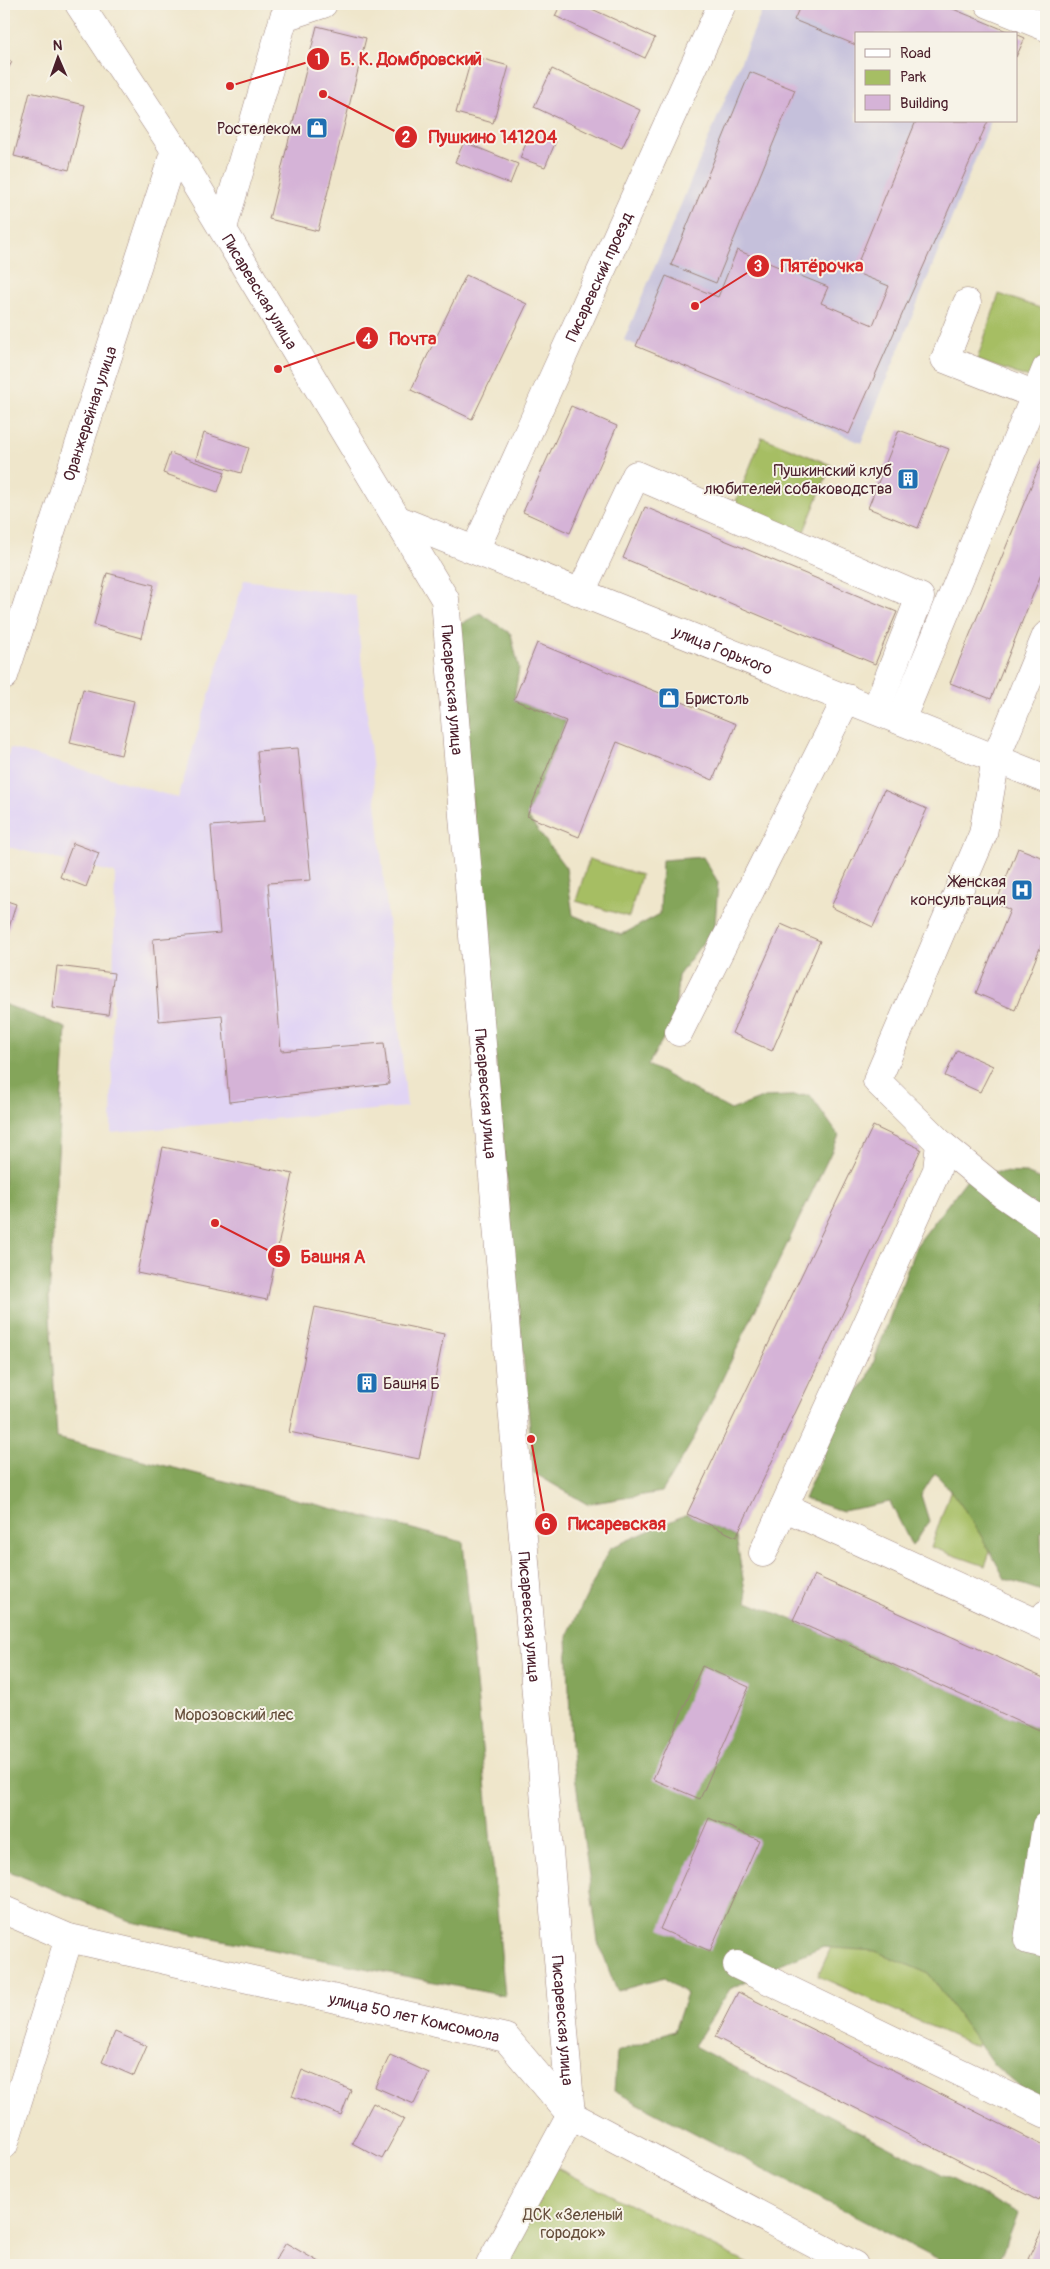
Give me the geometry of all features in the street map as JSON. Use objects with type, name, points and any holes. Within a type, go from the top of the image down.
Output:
[{"type":"street","name":"Писаревская улица","points":[[79,4],[176,150],[445,599],[571,2115]]},
{"type":"street","points":[[223,228],[284,17],[323,4]]},
{"type":"street","name":"Писаревский проезд","points":[[475,550],[722,4]]},
{"type":"street","points":[[989,4],[1046,28]]},
{"type":"street","name":"Оранжерейная улица","points":[[4,676],[176,150]]},
{"type":"street","points":[[967,303],[945,360],[1041,396]]},
{"type":"street","points":[[901,720],[1041,396],[1046,369]]},
{"type":"street","points":[[581,592],[636,474],[920,597],[876,710]]},
{"type":"street","name":"улица Горького","points":[[399,520],[1046,779]]},
{"type":"street","points":[[1046,636],[996,758],[983,834],[877,1081],[940,1143],[1001,1193],[1046,1224]]},
{"type":"street","points":[[679,1032],[847,698]]},
{"type":"street","points":[[763,1553],[937,1170],[940,1143]]},
{"type":"street","points":[[784,1507],[1042,1625],[1046,1614]]},
{"type":"street","points":[[1046,1826],[1028,1940],[1046,1944]]},
{"type":"street","name":"улица 50 лет Комсомола","points":[[4,1910],[69,1938],[506,2038],[571,2115],[854,2265]]},
{"type":"street","points":[[4,2145],[69,1938]]},
{"type":"street","points":[[737,1965],[1046,2114]]},
{"type":"street","points":[[490,2265],[571,2115]]},
{"type":"shaded area","points":[[765,4],[944,4],[1010,32],[855,32],[855,122],[991,122],[861,443],[624,340]]},
{"type":"shaded area","points":[[244,580],[355,595],[407,1107],[111,1133],[115,873],[4,846],[4,768],[10,748],[178,798]]},
{"type":"green space","points":[[999,294],[1046,310],[1046,348],[1035,380],[977,360]]},
{"type":"green space","points":[[762,437],[831,465],[803,534],[734,506]]},
{"type":"green space","points":[[480,613],[511,634],[519,668],[514,700],[566,721],[527,816],[566,868],[573,915],[621,935],[660,914],[662,860],[703,857],[718,882],[715,926],[678,976],[675,1018],[648,1065],[731,1110],[765,1097],[810,1095],[839,1136],[692,1442],[662,1492],[587,1504],[534,1473],[456,627]]},
{"type":"green space","points":[[589,859],[641,875],[629,917],[576,901]]},
{"type":"green space","name":"Морозовский лес","points":[[4,1004],[66,1028],[49,1298],[57,1438],[463,1542],[505,1996],[132,1922],[4,1869]]},
{"type":"green space","points":[[973,1171],[1026,1173],[1046,1181],[1046,1529],[1041,1531],[1042,1591],[1005,1579],[965,1510],[935,1473],[921,1495],[929,1521],[912,1546],[890,1502],[843,1511],[804,1499],[841,1412],[867,1380],[916,1246]]},
{"type":"green space","points":[[954,1480],[1009,1499],[985,1566],[931,1547]]},
{"type":"green space","points":[[687,1514],[736,1537],[747,1602],[793,1620],[1046,1733],[1046,2106],[1043,2107],[994,2065],[929,1974],[875,1951],[821,1947],[773,1967],[730,1989],[694,2046],[1017,2213],[1003,2251],[994,2265],[948,2265],[614,2091],[617,2052],[674,2031],[687,1994],[664,1978],[617,1991],[598,1942],[571,1746],[567,1636],[610,1548]]},
{"type":"green space","points":[[854,1896],[1013,1968],[977,2047],[818,1976]]},
{"type":"green space","name":"ДСК «Зеленый городок»","points":[[555,2167],[750,2265],[502,2265]]},
{"type":"building","points":[[561,4],[581,4],[655,38],[645,58],[555,16]]},
{"type":"building","points":[[801,4],[941,4],[1009,32],[855,32],[855,45],[794,20]]},
{"type":"building","name":"Ростелеком","points":[[317,26],[366,38],[318,231],[269,219]]},
{"type":"building","points":[[1018,35],[1025,38],[1018,53]]},
{"type":"building","points":[[472,56],[509,66],[493,123],[456,113]]},
{"type":"building","points":[[4,57],[12,62],[4,75]]},
{"type":"building","points":[[552,69],[640,110],[622,148],[534,107]]},
{"type":"building","points":[[750,72],[795,90],[716,283],[671,265]]},
{"type":"building","points":[[30,92],[85,105],[69,170],[14,156]]},
{"type":"building","points":[[916,122],[988,122],[849,434],[636,346],[666,276],[718,297],[737,250],[828,287],[821,303],[873,325],[889,286],[854,272]]},
{"type":"building","points":[[531,131],[556,141],[545,167],[520,158]]},
{"type":"building","points":[[464,142],[518,164],[510,184],[455,162]]},
{"type":"building","points":[[466,275],[527,304],[472,419],[411,390]]},
{"type":"building","points":[[571,406],[617,426],[570,533],[523,512]]},
{"type":"building","name":"Пушкинский клуб любителей собаководства","points":[[899,430],[949,449],[918,528],[868,508]]},
{"type":"building","points":[[204,433],[249,448],[241,473],[196,459]]},
{"type":"building","points":[[170,453],[225,472],[218,492],[163,473]]},
{"type":"building","points":[[1043,457],[1046,458],[1046,562],[991,699],[950,683]]},
{"type":"building","points":[[645,507],[897,612],[875,664],[623,558]]},
{"type":"building","points":[[107,573],[154,585],[141,638],[94,625]]},
{"type":"building","points":[[537,643],[736,724],[713,780],[617,742],[579,837],[527,816],[566,721],[514,700]]},
{"type":"building","points":[[83,689],[134,701],[121,755],[70,743]]},
{"type":"building","points":[[298,748],[311,880],[268,883],[281,1051],[384,1043],[389,1084],[229,1102],[222,1015],[159,1021],[153,939],[220,933],[211,826],[264,822],[257,751]]},
{"type":"building","points":[[884,790],[927,809],[873,927],[831,907]]},
{"type":"building","points":[[73,843],[99,853],[86,887],[60,877]]},
{"type":"building","points":[[1018,848],[1046,859],[1046,933],[1015,1010],[976,993],[1010,910],[996,903]]},
{"type":"building","points":[[4,900],[16,904],[4,945]]},
{"type":"building","points":[[781,924],[820,941],[772,1051],[732,1033]]},
{"type":"building","points":[[57,966],[114,973],[108,1015],[52,1008]]},
{"type":"building","points":[[957,1050],[993,1066],[980,1092],[945,1076]]},
{"type":"building","points":[[873,1126],[921,1149],[736,1537],[687,1514]]},
{"type":"building","points":[[163,1147],[293,1174],[267,1300],[137,1273]]},
{"type":"building","name":"Башня Б","points":[[315,1307],[444,1334],[419,1459],[289,1432]]},
{"type":"building","points":[[814,1575],[1046,1679],[1046,1733],[793,1620]]},
{"type":"building","points":[[702,1666],[749,1687],[700,1799],[653,1779]]},
{"type":"building","points":[[709,1818],[759,1840],[710,1951],[660,1929]]},
{"type":"building","points":[[738,1992],[1046,2147],[1046,2187],[1039,2201],[715,2037]]},
{"type":"building","points":[[115,2032],[147,2046],[134,2076],[102,2062]]},
{"type":"building","points":[[390,2055],[429,2073],[414,2104],[375,2087]]},
{"type":"building","points":[[302,2070],[351,2090],[341,2115],[292,2096]]},
{"type":"building","points":[[373,2103],[404,2119],[382,2159],[352,2143]]},
{"type":"building","points":[[1046,2222],[1046,2265],[1041,2265],[1028,2259]]},
{"type":"building","points":[[286,2243],[324,2265],[272,2265]]},
{"type":"place","name":"Б. К. Домбровский","points":[[230,86]]},
{"type":"place","name":"Пушкино 141204","points":[[323,94]]},
{"type":"place","name":"Ростелеком","points":[[317,128]]},
{"type":"place","name":"Пятёрочка","points":[[695,306]]},
{"type":"place","name":"Почта","points":[[278,369]]},
{"type":"place","name":"Пушкинский клуб любителей собаководства","points":[[908,479]]},
{"type":"place","name":"Бристоль","points":[[669,698]]},
{"type":"place","name":"Женская консультация","points":[[1022,890]]},
{"type":"place","name":"Башня А","points":[[215,1223]]},
{"type":"place","name":"Башня Б","points":[[367,1383]]},
{"type":"place","name":"Писаревская","points":[[531,1439]]}]
